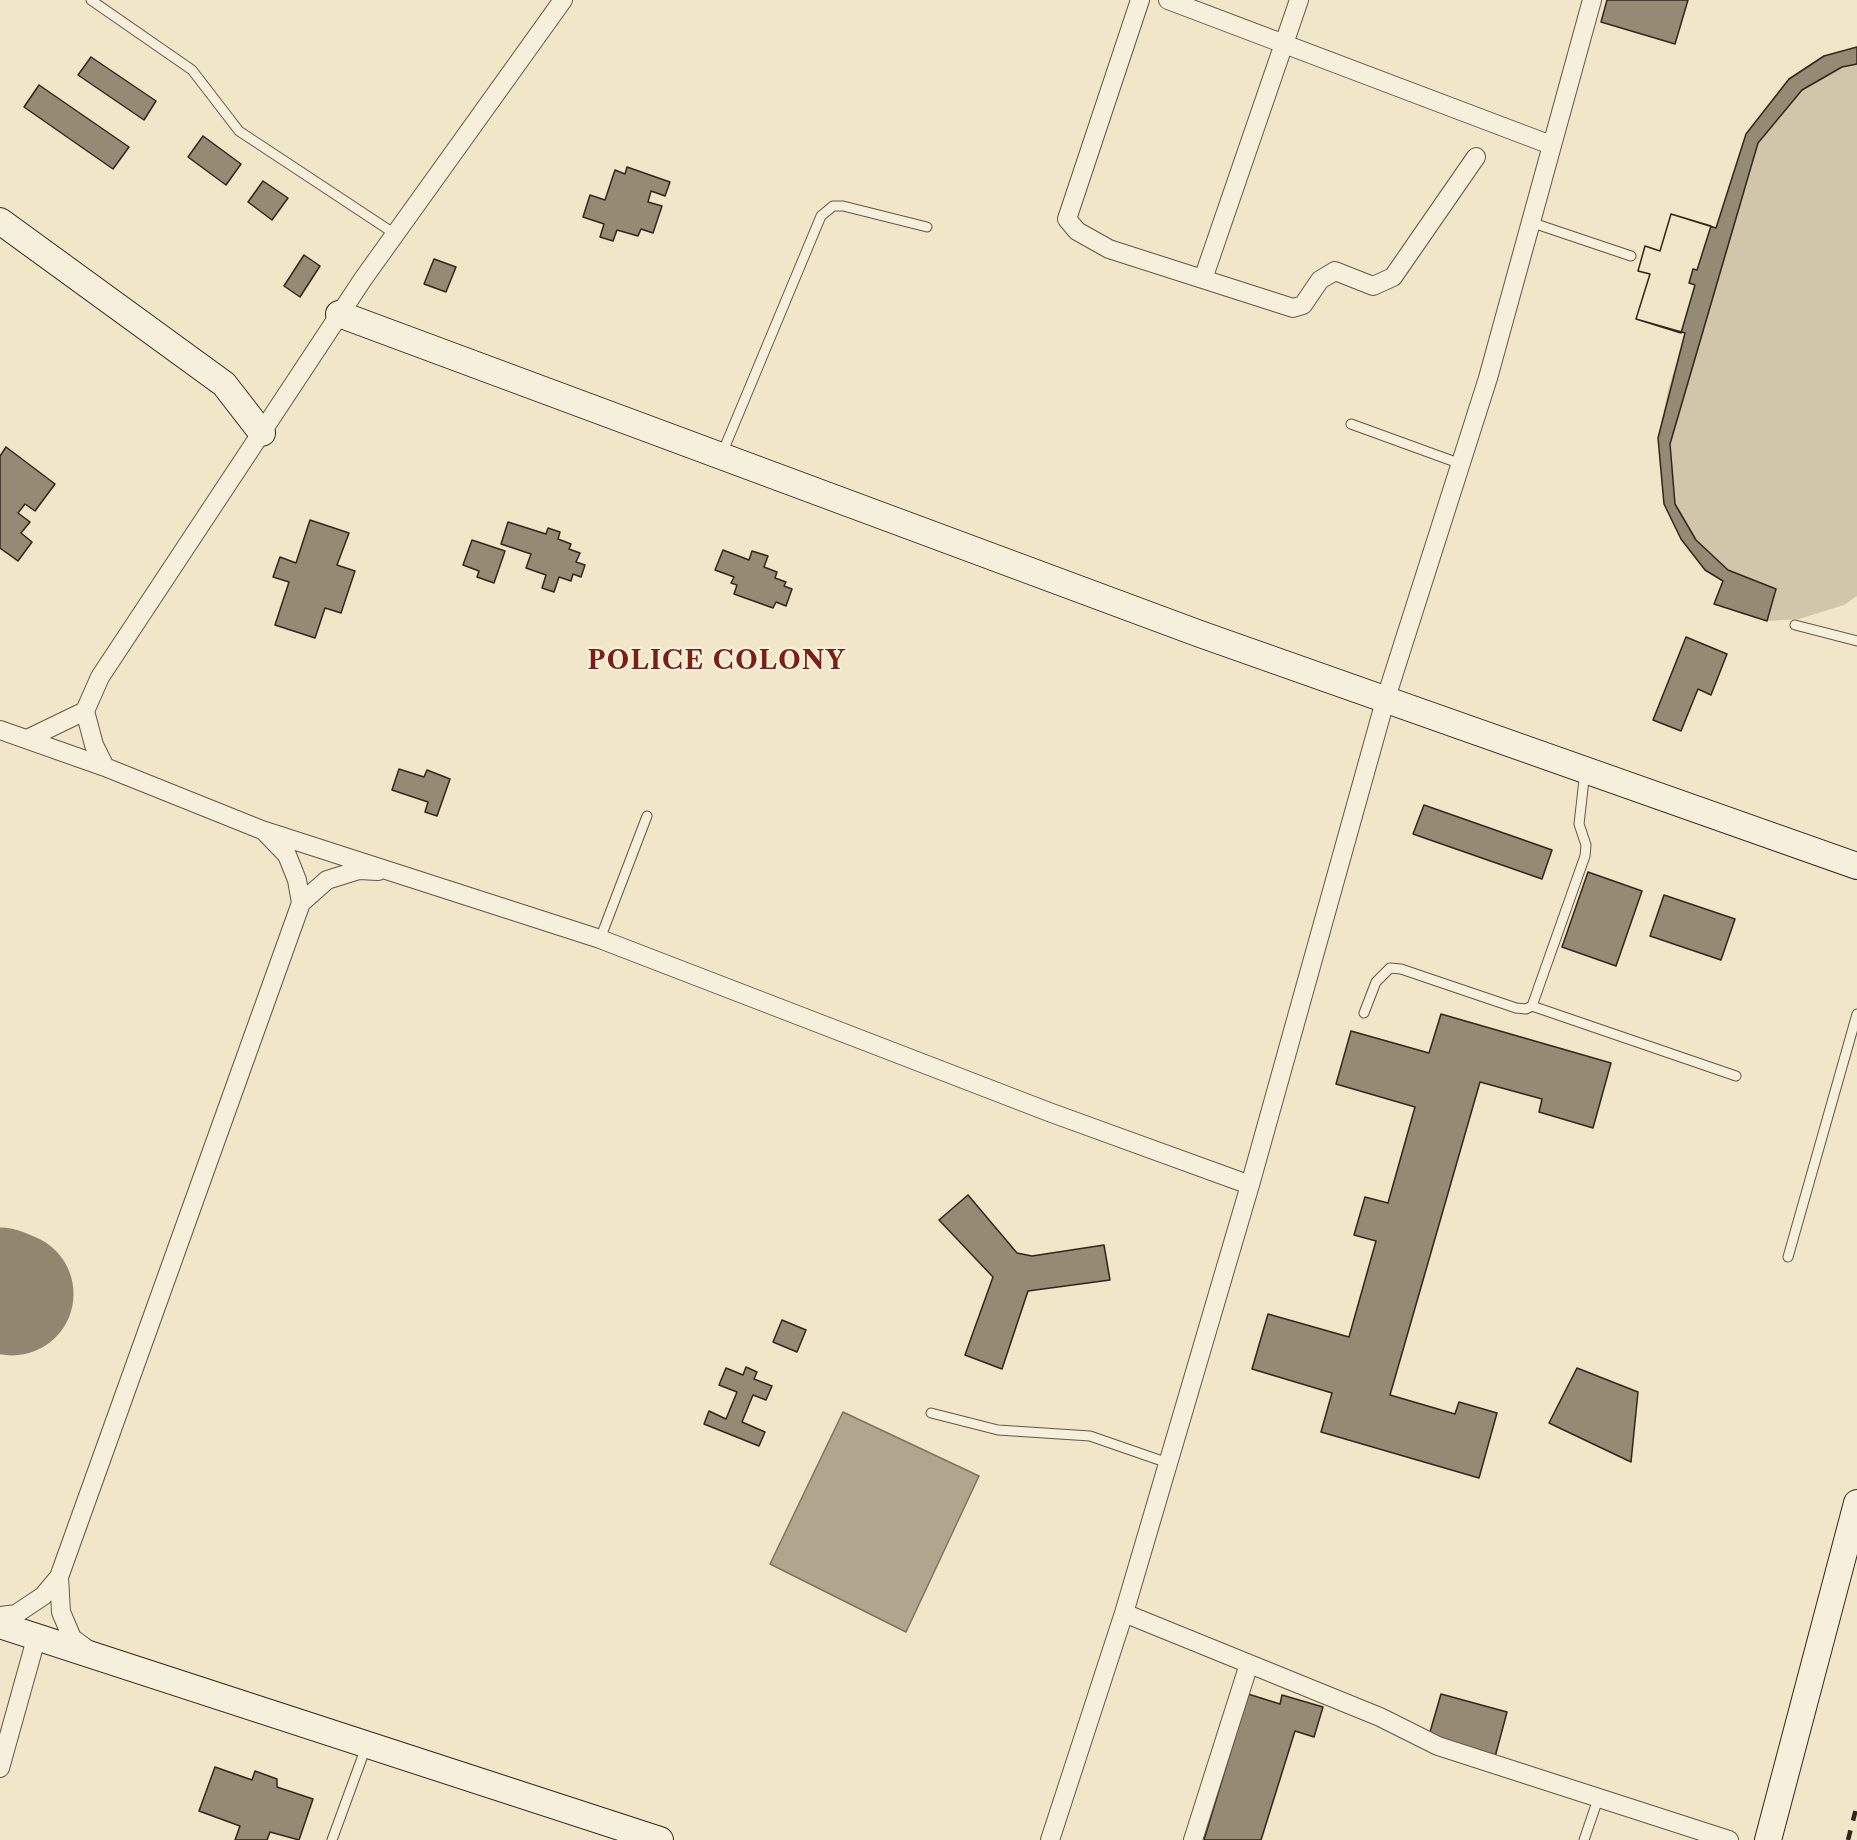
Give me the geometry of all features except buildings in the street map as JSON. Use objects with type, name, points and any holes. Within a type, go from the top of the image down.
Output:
[{"type":"street","points":[[105,767],[94,745],[85,711],[100,677],[339,314],[564,0]]},
{"type":"street","points":[[1140,0],[1067,219],[1077,231],[1109,249],[1293,308],[1303,305],[1320,280],[1335,271],[1363,284],[1373,286],[1382,284],[1393,277],[1476,157]]},
{"type":"street","points":[[1168,0],[1551,145]]},
{"type":"street","points":[[1203,279],[1299,0]]},
{"type":"street","points":[[1050,1840],[1124,1613],[1250,1185],[1385,701],[1488,378],[1592,0]]},
{"type":"street","points":[[0,221],[224,384],[262,433]]},
{"type":"street","points":[[339,314],[1385,701],[1857,866]]},
{"type":"street","points":[[27,739],[85,711]]},
{"type":"street","points":[[0,730],[105,767],[262,830],[600,939],[1049,1112],[1250,1185]]},
{"type":"street","points":[[262,830],[287,855],[297,880],[301,903]]},
{"type":"street","points":[[0,1616],[16,1614],[43,1596],[59,1577],[301,903],[327,880],[359,870],[396,872]]},
{"type":"street","points":[[1768,1840],[1857,1503]]},
{"type":"street","points":[[59,1577],[62,1612],[72,1638],[97,1658]]},
{"type":"street","points":[[1124,1613],[1380,1717],[1438,1746],[1729,1840]]},
{"type":"street","points":[[0,1625],[36,1639],[660,1840]]},
{"type":"street","points":[[0,1768],[36,1639]]},
{"type":"street","points":[[1193,1840],[1249,1664]]},
{"type":"lane","points":[[91,0],[192,70],[239,131],[395,234]]},
{"type":"lane","points":[[721,456],[821,216],[833,206],[843,206],[927,227]]},
{"type":"lane","points":[[1530,222],[1631,256]]},
{"type":"lane","points":[[1351,424],[1461,465]]},
{"type":"lane","points":[[1795,625],[1857,641]]},
{"type":"lane","points":[[1364,1013],[1376,982],[1390,968],[1401,969],[1516,1008],[1526,1009],[1532,1006],[1585,856],[1586,845],[1579,824],[1586,770]]},
{"type":"lane","points":[[600,939],[647,816]]},
{"type":"lane","points":[[1532,1006],[1736,1076]]},
{"type":"lane","points":[[1788,1257],[1857,1014]]},
{"type":"lane","points":[[931,1413],[998,1430],[1090,1436],[1168,1463]]},
{"type":"lane","points":[[332,1840],[367,1745]]},
{"type":"lane","points":[[1584,1840],[1598,1799]]},
{"type":"shaded area","points":[[1857,47],[1857,596],[1844,605],[1799,619],[1767,621],[1714,604],[1722,581],[1705,570],[1681,539],[1664,504],[1658,438],[1668,390],[1746,134],[1789,79],[1824,56]]},
{"type":"shaded area","points":[[843,1412],[979,1476],[906,1632],[770,1564]]},
{"type":"runway","points":[[0,1289],[12,1294]]},
{"type":"railway","points":[[1848,1840],[1857,1805]]},
{"type":"district","name":"POLICE COLONY","points":[[717,661]]}]
